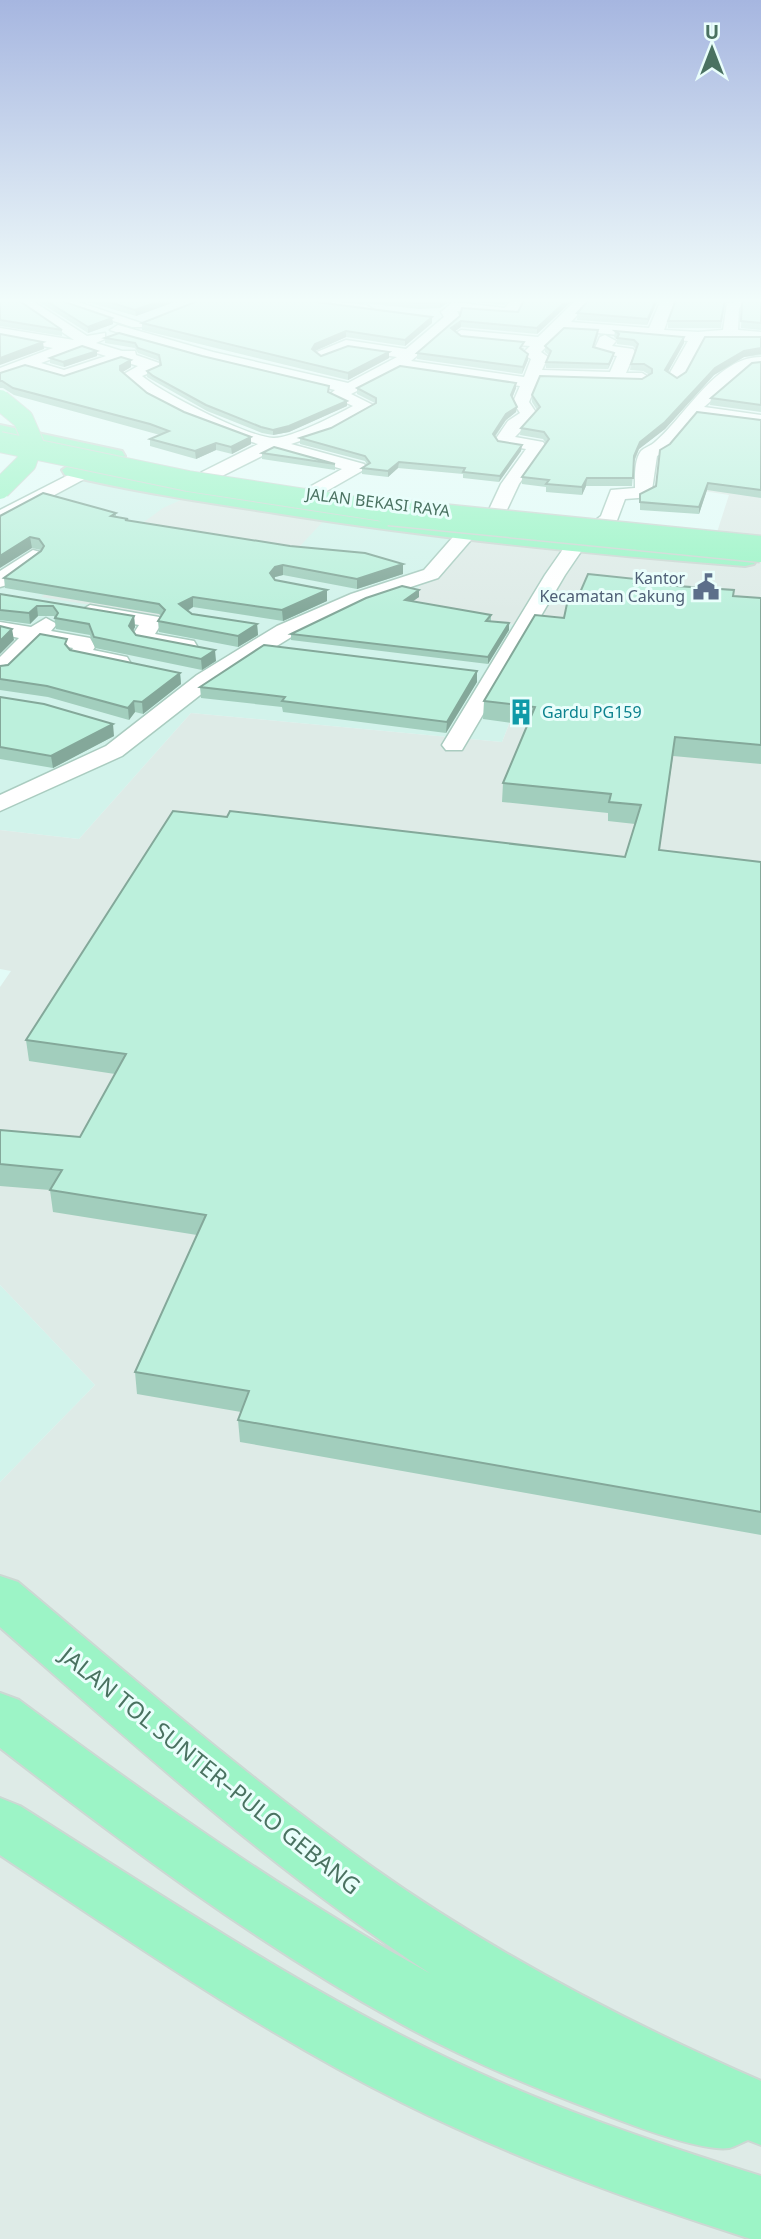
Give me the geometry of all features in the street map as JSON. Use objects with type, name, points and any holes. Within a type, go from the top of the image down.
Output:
[{"type":"highway","points":[[0,489],[26,463],[33,442],[23,419],[5,404]]},
{"type":"highway","name":"JALAN BEKASI RAYA","points":[[0,431],[311,494],[595,527],[761,541]]},
{"type":"highway","points":[[4,453],[48,441]]},
{"type":"highway","points":[[4,453],[209,486],[547,530],[761,550]]},
{"type":"highway","name":"JALAN BEKASI RAYA","points":[[4,453],[84,472],[266,507],[575,546],[761,561]]},
{"type":"highway","name":"JALAN TOL SUNTER–PULO GEBANG","points":[[0,1597],[290,1840],[409,1925],[565,2020],[761,2115]]},
{"type":"highway","points":[[0,1717],[230,1884],[317,1942],[409,1995],[511,2045],[645,2097],[707,2113],[761,2115]]},
{"type":"highway","points":[[0,1824],[256,1986],[428,2081],[579,2147],[761,2209]]},
{"type":"street","points":[[179,404],[270,445],[358,468],[311,494]]},
{"type":"street","points":[[208,475],[270,445],[324,427],[367,404]]},
{"type":"street","points":[[495,516],[510,484],[537,446],[504,440],[514,425],[529,414],[523,404]]},
{"type":"street","points":[[454,745],[537,603],[575,546],[595,527],[609,519],[618,494],[644,493],[644,469],[649,453],[660,446],[697,404]]},
{"type":"street","points":[[691,410],[761,420]]},
{"type":"street","points":[[0,518],[84,472]]},
{"type":"street","points":[[0,509],[46,493]]},
{"type":"street","points":[[0,804],[114,751],[126,729],[205,680],[254,643],[358,598],[431,574],[467,533]]},
{"type":"street","points":[[4,592],[33,556]]},
{"type":"street","points":[[321,591],[358,598]]},
{"type":"street","points":[[0,669],[37,635],[60,607],[48,604]]},
{"type":"street","points":[[72,608],[152,621],[145,639],[254,643],[302,651]]},
{"type":"street","points":[[0,628],[82,643],[84,647],[80,654],[142,667]]},
{"type":"street","points":[[468,672],[496,675]]},
{"type":"street","points":[[175,674],[205,680]]},
{"type":"shaded area","points":[[761,434],[761,2239],[0,2239],[0,1482],[95,1385],[0,1285],[0,987],[11,971],[0,969],[0,830],[79,839],[191,713],[502,742],[546,631],[404,604],[473,527],[710,554],[729,495],[697,490]]},
{"type":"shaded area","points":[[94,476],[473,527],[405,603],[546,631],[502,742],[191,713],[79,839],[0,830],[0,511]]},
{"type":"shaded area","points":[[194,494],[331,513],[257,592],[190,584],[159,616],[41,597],[163,508]]},
{"type":"shaded area","points":[[0,1285],[95,1385],[0,1482]]},
{"type":"building","points":[[76,404],[169,404],[251,437],[231,447],[216,443],[195,451],[150,439],[169,431]]},
{"type":"building","points":[[205,404],[339,404],[273,430]]},
{"type":"building","points":[[373,404],[516,404],[517,407],[506,414],[493,434],[498,441],[522,445],[500,476],[463,472],[465,468],[399,462],[388,471],[362,468],[370,463],[365,456],[300,438],[331,428]]},
{"type":"building","points":[[538,404],[681,404],[640,442],[634,456],[633,478],[587,478],[582,487],[546,484],[549,480],[522,477],[549,439],[544,432],[521,428],[540,407]]},
{"type":"building","points":[[697,412],[761,420],[761,490],[708,483],[699,507],[640,502],[640,494],[656,486],[660,450],[670,444]]},
{"type":"building","points":[[274,447],[335,464],[262,453]]},
{"type":"building","points":[[43,493],[116,513],[111,516],[128,519],[125,520],[290,546],[365,553],[403,564],[357,579],[283,565],[275,567],[270,573],[275,580],[327,590],[282,610],[193,597],[179,604],[192,614],[257,624],[238,636],[158,621],[165,610],[159,604],[4,578],[44,546],[39,539],[30,537],[0,556],[0,516]]},
{"type":"building","points":[[588,574],[636,579],[634,583],[734,590],[733,596],[761,598],[761,745],[675,737],[659,850],[761,862],[761,1512],[238,1420],[249,1391],[135,1372],[206,1215],[50,1190],[62,1170],[0,1164],[0,1130],[80,1137],[126,1054],[26,1040],[173,811],[227,817],[230,811],[625,857],[641,805],[609,802],[611,794],[503,783],[535,707],[484,701],[535,615],[564,618],[569,594],[579,595]]},
{"type":"building","points":[[402,586],[419,590],[405,600],[491,615],[486,621],[509,623],[488,657],[291,634],[366,598]]},
{"type":"building","points":[[0,594],[134,616],[129,626],[136,635],[215,650],[201,659],[94,637],[89,624],[55,618],[58,613],[53,606],[37,606],[29,613],[0,610]]},
{"type":"building","points":[[0,626],[12,629],[0,641]]},
{"type":"building","points":[[40,634],[67,639],[65,644],[70,650],[180,673],[142,702],[134,701],[128,708],[47,686],[0,679],[0,666],[8,665]]},
{"type":"building","points":[[264,645],[477,671],[447,722],[282,701],[285,697],[200,687]]},
{"type":"building","points":[[0,697],[44,704],[113,724],[51,756],[0,747]]},
{"type":"place","name":"Kantor Kecamatan Cakung","points":[[706,587]]},
{"type":"place","name":"Gardu PG159","points":[[521,712]]}]
